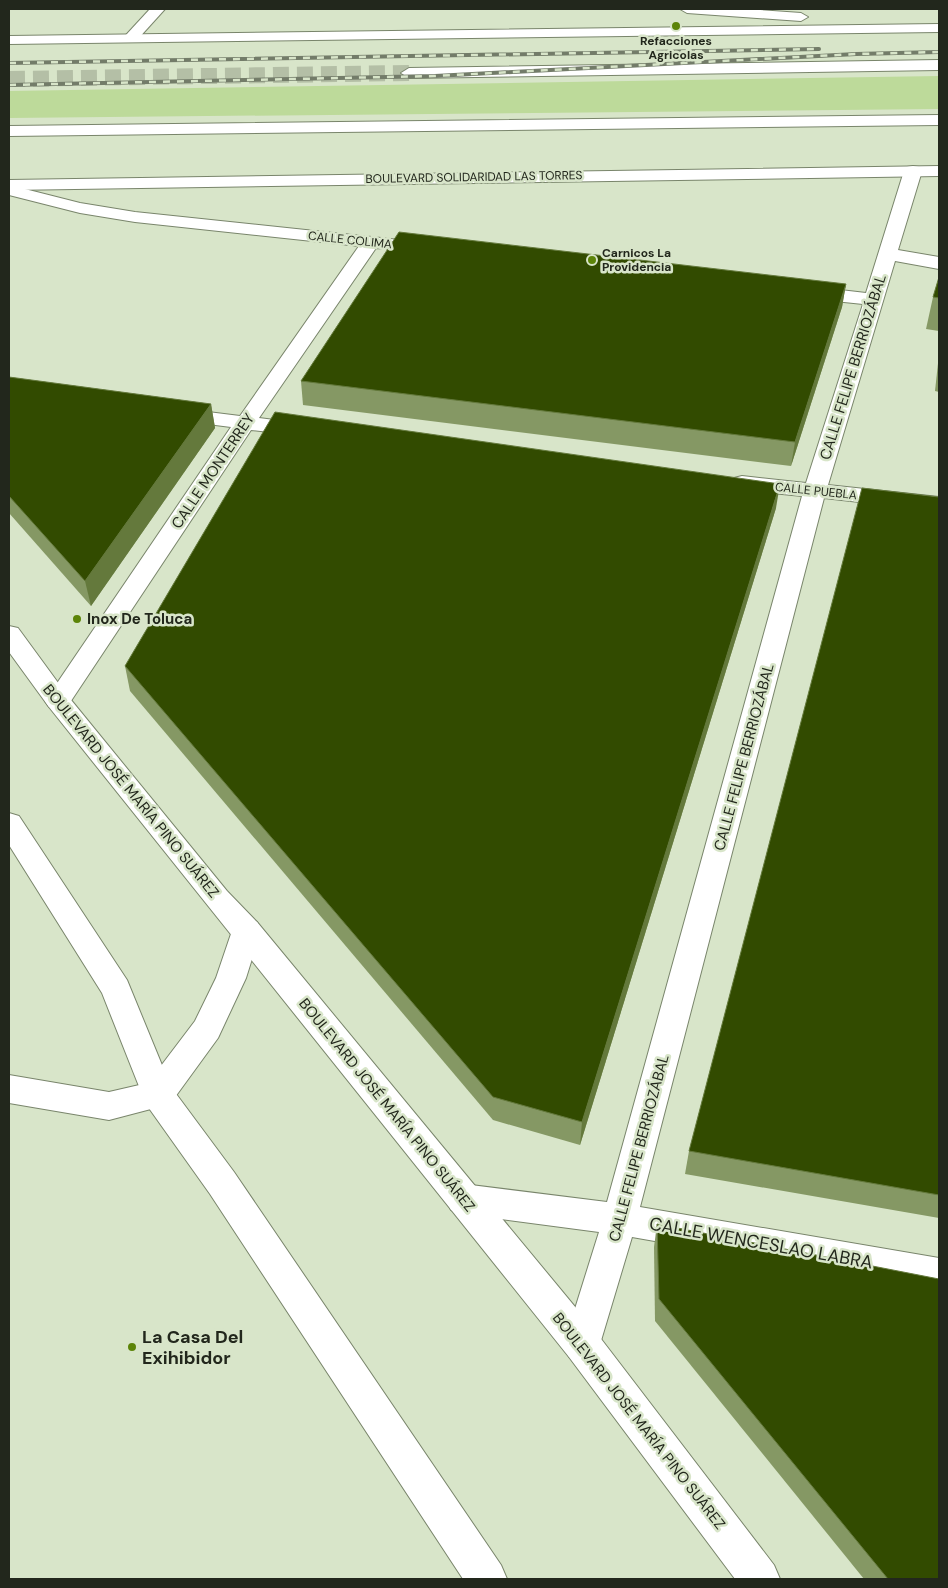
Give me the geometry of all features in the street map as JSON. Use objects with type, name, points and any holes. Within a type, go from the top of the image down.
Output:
[{"type":"main road","points":[[131,38],[158,9]]},
{"type":"main road","points":[[687,9],[801,17]]},
{"type":"main road","points":[[9,40],[939,28]]},
{"type":"main road","points":[[836,66],[939,58]]},
{"type":"main road","points":[[409,73],[939,65]]},
{"type":"main road","points":[[9,131],[939,120]]},
{"type":"main road","name":"CALLE FELIPE BERRIOZÁBAL","points":[[582,1344],[620,1219],[815,492],[872,299],[913,171]]},
{"type":"main road","name":"BOULEVARD SOLIDARIDAD LAS TORRES","points":[[9,185],[939,171]]},
{"type":"main road","name":"CALLE COLIMA","points":[[9,190],[80,208],[135,217],[449,251]]},
{"type":"main road","name":"CALLE MONTERREY","points":[[58,701],[245,423],[371,242]]},
{"type":"main road","points":[[886,254],[939,262]]},
{"type":"main road","points":[[784,289],[872,299]]},
{"type":"main road","points":[[156,412],[323,432]]},
{"type":"main road","name":"CALLE PUEBLA","points":[[727,481],[939,504]]},
{"type":"main road","name":"BOULEVARD JOSÉ MARÍA PINO SUÁREZ","points":[[9,634],[58,701],[217,899],[246,930],[582,1344],[760,1579]]},
{"type":"main road","points":[[9,823],[116,989],[158,1094],[222,1183],[479,1575]]},
{"type":"main road","points":[[9,1089],[110,1106],[158,1094],[207,1029],[231,978],[246,930]]},
{"type":"main road","name":"CALLE WENCESLAO LABRA","points":[[463,1199],[620,1219],[939,1275]]},
{"type":"green space","points":[[939,76],[939,109],[9,118],[9,91]]},
{"type":"building","points":[[399,232],[846,284],[795,442],[301,381]]},
{"type":"building","points":[[939,277],[939,298],[933,297]]},
{"type":"building","points":[[9,377],[211,404],[85,581],[9,496]]},
{"type":"building","points":[[275,412],[780,484],[582,1122],[493,1097],[125,666]]},
{"type":"building","points":[[862,488],[939,497],[939,1195],[689,1151]]},
{"type":"building","points":[[657,1224],[939,1279],[939,1579],[888,1579],[659,1299]]},
{"type":"tunnel","points":[[9,79],[409,73]]},
{"type":"railway","points":[[9,63],[819,49]]},
{"type":"railway","points":[[9,85],[435,76],[856,54],[939,52]]},
{"type":"place","name":"Refacciones Agricolas","points":[[676,26]]},
{"type":"place","name":"Carnicos La Providencia","points":[[592,260]]},
{"type":"place","name":"Inox De Toluca","points":[[77,619]]},
{"type":"place","name":"La Casa Del Exihibidor","points":[[132,1347]]}]
